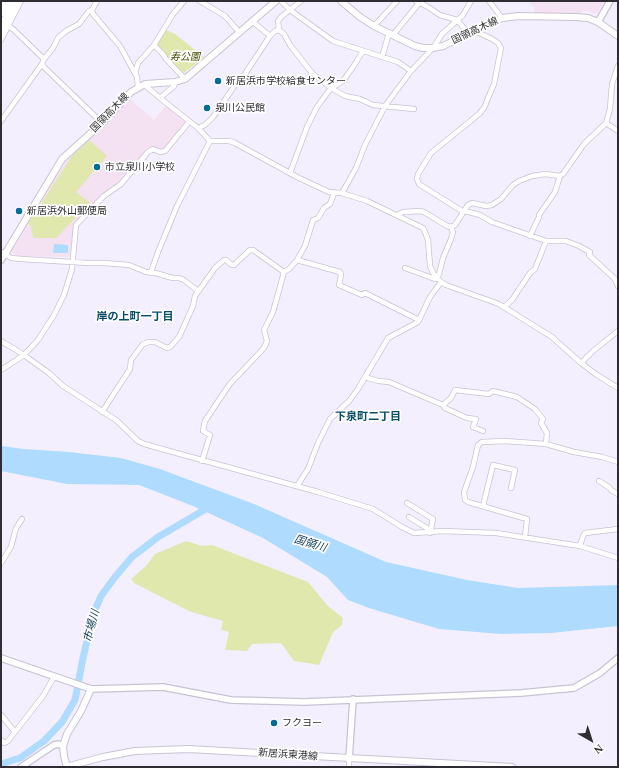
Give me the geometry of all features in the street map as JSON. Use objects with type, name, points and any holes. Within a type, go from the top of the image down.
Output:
[{"type":"highway","points":[[1,12],[7,1]]},
{"type":"highway","points":[[4,24],[16,1]]},
{"type":"main road","name":"国領高木線","points":[[3,254],[62,160],[102,123],[131,92],[144,84],[175,82],[184,79],[276,1]]},
{"type":"main road","name":"国領高木線","points":[[341,1],[360,17],[374,26],[415,46],[433,48],[443,46],[502,18],[519,16],[588,18],[598,22],[618,36]]},
{"type":"main road","points":[[1,658],[89,688],[81,711],[67,734],[63,746]]},
{"type":"main road","name":"新居浜東港線","points":[[63,746],[67,767],[103,757],[156,749],[188,749],[512,767]]},
{"type":"street","points":[[1,40],[4,24],[21,1]]},
{"type":"street","points":[[1,121],[53,48],[58,38],[66,31],[79,24],[89,11],[92,10],[97,1]]},
{"type":"street","points":[[138,87],[136,70],[138,63],[154,45],[173,14],[184,1]]},
{"type":"street","points":[[200,1],[225,16],[239,32]]},
{"type":"street","points":[[281,1],[290,10],[333,41],[398,62],[410,72]]},
{"type":"street","points":[[301,1],[281,17],[278,21],[279,30],[284,34],[290,45],[312,74],[330,88],[345,96],[360,99],[373,105],[414,110]]},
{"type":"street","points":[[374,26],[397,1]]},
{"type":"street","points":[[342,193],[356,168],[365,145],[385,106],[410,72],[433,48],[442,34],[463,15],[471,1]]},
{"type":"street","points":[[489,1],[502,18]]},
{"type":"street","points":[[598,22],[610,1]]},
{"type":"street","points":[[382,57],[391,34],[418,2],[428,3],[440,14],[457,20],[472,32],[498,43],[501,48],[494,84],[484,108],[479,114],[431,153],[416,179],[420,184],[462,211],[480,215],[492,222],[546,241],[566,241],[579,246],[590,252],[589,255],[615,279],[618,286]]},
{"type":"street","points":[[92,10],[93,14],[120,46],[137,77]]},
{"type":"street","points":[[252,21],[270,36]]},
{"type":"street","points":[[4,24],[102,123]]},
{"type":"street","points":[[198,128],[205,125],[213,117],[240,78],[243,77],[270,36],[275,31],[279,30]]},
{"type":"street","points":[[154,45],[184,79]]},
{"type":"street","points":[[290,173],[307,127],[317,107],[330,88],[343,81],[363,51]]},
{"type":"street","points":[[530,236],[539,215],[555,192],[560,176],[584,144],[606,123],[610,109],[612,84],[618,66]]},
{"type":"street","points":[[160,98],[174,86],[175,82]]},
{"type":"street","points":[[144,84],[146,88],[198,128],[210,141],[230,141],[235,143],[329,192],[342,193],[367,201],[422,228],[428,240],[430,266],[433,273],[441,282],[499,304],[552,337],[581,363],[618,388]]},
{"type":"street","points":[[1,370],[24,355],[38,340],[54,315],[64,295],[73,262],[76,225],[104,196],[121,184],[148,152],[153,149],[160,152],[165,151],[189,122]]},
{"type":"street","points":[[606,123],[618,131]]},
{"type":"street","points":[[152,272],[158,252],[177,206],[210,141]]},
{"type":"street","points":[[451,227],[468,205],[472,203],[486,206],[492,205],[501,199],[513,185],[519,181],[532,176],[546,174],[560,176]]},
{"type":"street","points":[[202,461],[210,435],[203,431],[205,421],[229,385],[264,348],[267,341],[264,330],[273,312],[284,272],[297,260],[305,246],[313,220],[318,218],[324,208],[330,204],[334,193]]},
{"type":"street","points":[[398,215],[403,212],[420,211],[451,227]]},
{"type":"street","points":[[437,277],[453,232],[451,227]]},
{"type":"street","points":[[504,307],[512,300],[535,269],[546,241]]},
{"type":"street","points":[[102,412],[130,369],[131,360],[143,344],[155,342],[167,348],[170,347],[179,337],[198,290],[215,268],[224,260],[234,265],[250,250],[253,250],[284,272]]},
{"type":"street","points":[[1,260],[3,254],[11,258],[22,259],[129,265],[146,272],[179,278],[198,290]]},
{"type":"street","points":[[297,260],[340,272],[342,275],[339,285],[362,295],[365,293],[419,320]]},
{"type":"street","points":[[405,268],[435,279],[437,277]]},
{"type":"street","points":[[297,486],[308,469],[318,443],[330,419],[349,401],[358,389],[388,338],[415,324],[419,320],[430,297],[441,282]]},
{"type":"street","points":[[581,363],[593,351],[618,331]]},
{"type":"street","points":[[1,341],[49,373],[63,386],[116,420],[138,441],[144,444],[297,486],[373,509],[410,531],[420,533],[443,531],[496,533],[580,546],[618,558]]},
{"type":"street","points":[[365,377],[378,381],[389,382],[443,405],[445,408],[467,418],[476,419],[473,427],[483,431]]},
{"type":"street","points":[[443,405],[451,398],[455,390],[489,394],[493,391],[517,397],[535,408],[543,419],[541,423],[547,433],[546,444]]},
{"type":"street","points":[[524,537],[527,519],[468,502],[464,497],[464,492],[473,467],[478,445],[482,442],[505,441],[546,444],[618,462]]},
{"type":"street","points":[[484,506],[493,465],[515,470],[511,488]]},
{"type":"street","points":[[599,481],[618,494]]},
{"type":"street","points":[[407,503],[434,520],[430,532]]},
{"type":"street","points":[[409,517],[430,532]]},
{"type":"street","points":[[1,563],[11,547],[16,528],[22,519]]},
{"type":"street","points":[[580,546],[585,533],[618,529]]},
{"type":"street","points":[[89,688],[163,687],[231,700],[304,702],[514,693],[574,688],[600,673],[618,658]]},
{"type":"street","points":[[2,743],[8,741],[56,677]]},
{"type":"street","points":[[349,767],[353,699]]},
{"type":"street","points":[[1,715],[15,732]]},
{"type":"street","points":[[21,767],[54,745],[58,744],[63,746]]},
{"type":"shaded area","points":[[532,1],[604,1],[598,12],[595,14],[588,11],[583,11],[581,14],[534,13],[535,8],[530,4]]},
{"type":"shaded area","name":"市立泉川小学校","points":[[129,98],[154,120],[166,106],[187,123],[164,149],[159,150],[151,147],[121,180],[101,196],[75,223],[70,256],[19,256],[11,252],[47,190],[71,154],[110,120]]},
{"type":"green space","name":"寿公園","points":[[166,30],[175,34],[204,57],[184,73],[157,45]]},
{"type":"green space","points":[[89,140],[107,156],[76,192],[90,203],[56,238],[33,238],[31,226],[28,224],[72,156]]},
{"type":"green space","points":[[186,541],[202,546],[212,545],[308,582],[328,606],[343,618],[342,625],[333,632],[319,665],[294,661],[281,643],[252,644],[247,651],[225,650],[229,632],[221,630],[223,621],[191,612],[134,583],[131,579],[146,566],[155,554]]},
{"type":"water","points":[[54,244],[68,245],[68,253],[53,253]]},
{"type":"water","name":"国領川","points":[[1,446],[121,458],[160,469],[254,504],[386,562],[467,580],[518,588],[618,585],[618,626],[551,633],[501,634],[439,629],[369,608],[348,600],[327,577],[263,538],[193,506],[139,485],[67,484],[1,471]]},
{"type":"waterway","name":"市場川","points":[[1,764],[20,758],[44,741],[62,722],[75,700],[93,615],[101,596],[115,577],[132,557],[158,537],[211,506]]},
{"type":"place","name":"新居浜市学校給食センター","points":[[218,81]]},
{"type":"place","name":"泉川公民館","points":[[207,108]]},
{"type":"place","name":"市立泉川小学校","points":[[97,167]]},
{"type":"place","name":"新居浜外山郵便局","points":[[19,211]]},
{"type":"place","name":"フクヨー","points":[[274,723]]},
{"type":"district","name":"岸の上町一丁目","points":[[135,317]]},
{"type":"district","name":"下泉町二丁目","points":[[368,417]]}]
